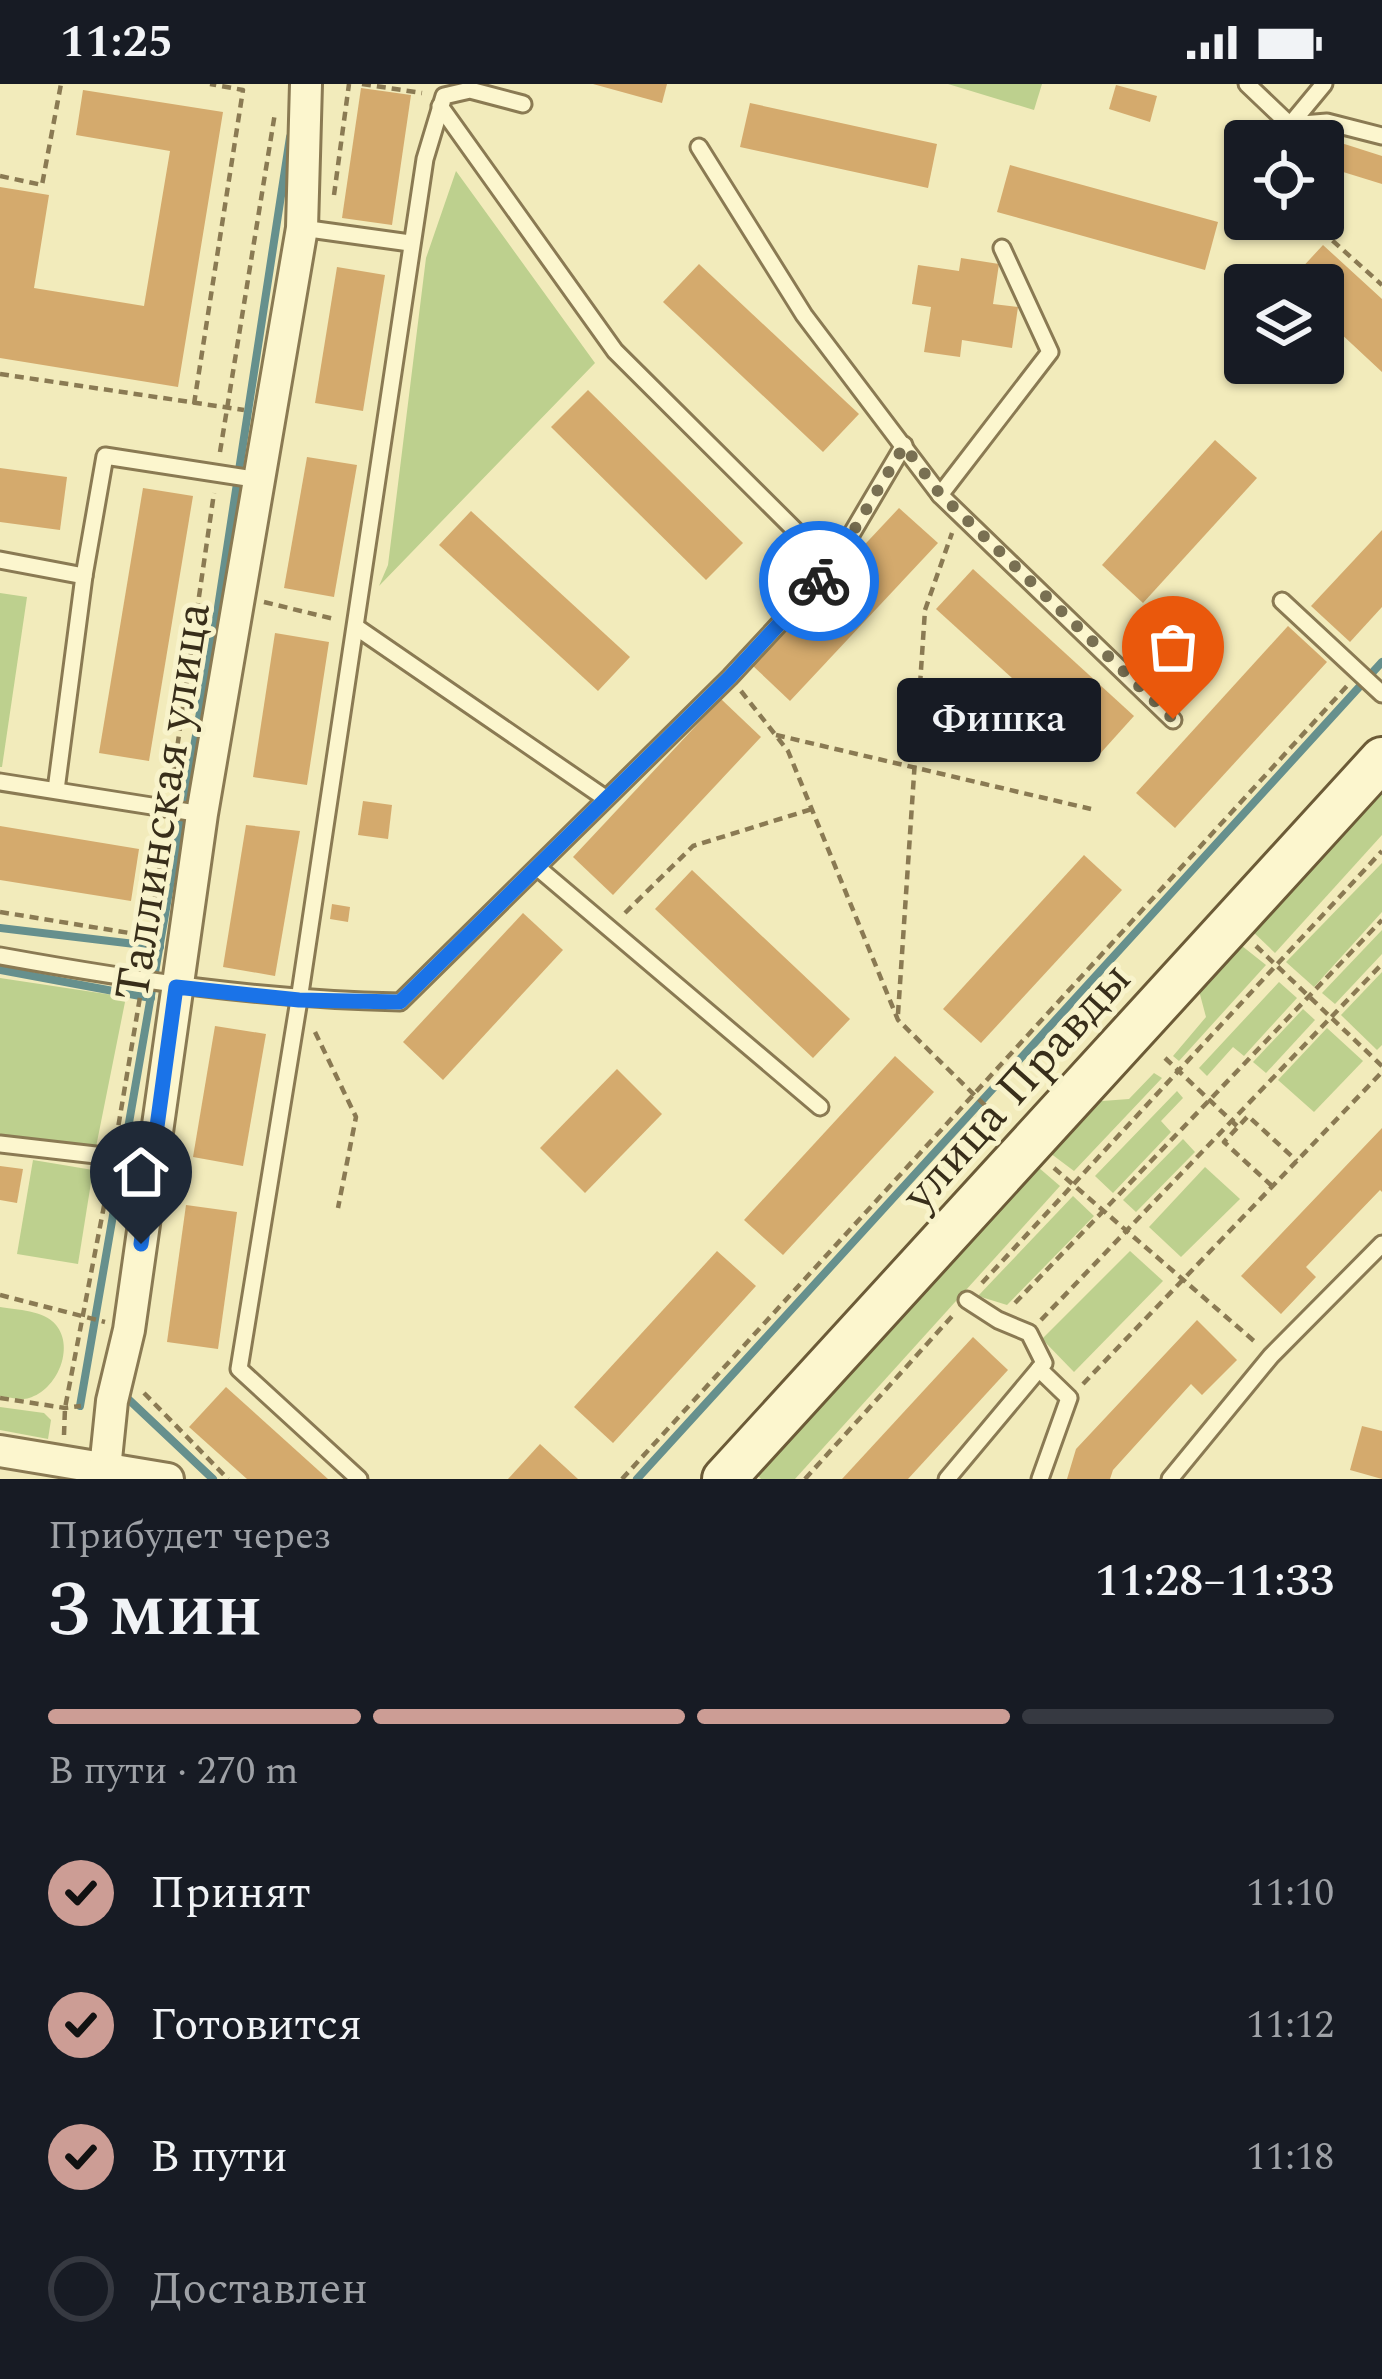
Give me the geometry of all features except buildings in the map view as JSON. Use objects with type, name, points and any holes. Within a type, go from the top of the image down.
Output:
[{"type":"main road","name":"улица Правды","points":[[724,1479],[1382,760]]},
{"type":"street","name":"Таллинская улица","points":[[104,1474],[202,814],[302,228],[292,88]]},
{"type":"street","points":[[0,1451],[104,1474],[168,1479]]},
{"type":"lane","points":[[1247,84],[1286,120]]},
{"type":"lane","points":[[1293,120],[1324,84]]},
{"type":"lane","points":[[442,102],[470,90],[523,104]]},
{"type":"lane","points":[[359,1479],[238,1369],[356,627],[410,243],[442,102]]},
{"type":"lane","points":[[442,102],[615,351],[832,567]]},
{"type":"lane","points":[[1344,126],[1382,136]]},
{"type":"lane","points":[[699,147],[805,315],[940,494],[1173,719]]},
{"type":"lane","points":[[302,228],[410,243]]},
{"type":"lane","points":[[940,494],[1050,352],[1002,248]]},
{"type":"lane","points":[[0,956],[176,987],[299,1000],[400,1002],[730,677],[832,567],[904,446]]},
{"type":"lane","points":[[56,790],[105,456],[260,480]]},
{"type":"lane","points":[[0,560],[84,576]]},
{"type":"lane","points":[[1282,601],[1382,694]]},
{"type":"lane","points":[[356,627],[605,798]]},
{"type":"lane","points":[[0,782],[202,814]]},
{"type":"lane","points":[[538,868],[820,1107]]},
{"type":"lane","points":[[0,1144],[113,1157]]},
{"type":"lane","points":[[1171,1479],[1271,1356],[1382,1244]]},
{"type":"lane","points":[[946,1479],[1044,1364],[1029,1333],[967,1300]]},
{"type":"lane","points":[[1039,1369],[1069,1398],[1040,1479]]},
{"type":"path","points":[[0,176],[42,185],[61,84]]},
{"type":"path","points":[[194,404],[243,90],[210,84]]},
{"type":"path","points":[[362,84],[442,102]]},
{"type":"path","points":[[217,472],[292,88]]},
{"type":"path","points":[[1332,240],[1382,285]]},
{"type":"path","points":[[0,374],[271,415]]},
{"type":"path","points":[[898,1020],[926,610],[959,512]]},
{"type":"path","points":[[264,602],[356,627]]},
{"type":"path","points":[[622,1479],[1359,674]]},
{"type":"path","points":[[730,677],[788,751],[898,1020],[1028,1147],[1271,1356]]},
{"type":"path","points":[[776,735],[1090,809]]},
{"type":"path","points":[[608,929],[693,846],[812,809]]},
{"type":"path","points":[[806,1479],[1382,851]]},
{"type":"path","points":[[0,913],[150,936]]},
{"type":"path","points":[[998,1320],[1382,920]]},
{"type":"path","points":[[1069,1398],[1382,1069],[1232,923]]},
{"type":"path","points":[[1029,1333],[1382,964]]},
{"type":"path","points":[[299,1000],[356,1117],[338,1208]]},
{"type":"path","points":[[1165,1058],[1238,1127]]},
{"type":"path","points":[[1273,1186],[1224,1142],[1248,1116],[1297,1161]]},
{"type":"path","points":[[0,1295],[129,1330]]},
{"type":"path","points":[[0,1398],[65,1408],[142,1391],[228,1479]]},
{"type":"green space","points":[[948,84],[1042,84],[1034,110]]},
{"type":"green space","points":[[456,171],[595,363],[379,586],[388,565],[426,258]]},
{"type":"green space","points":[[0,593],[27,597],[2,767],[0,767]]},
{"type":"green space","points":[[1382,783],[1382,835],[1275,953],[1249,928]]},
{"type":"green space","points":[[1382,863],[1382,912],[1314,987],[1286,962]]},
{"type":"green space","points":[[1382,930],[1382,954],[1335,1004],[1322,993]]},
{"type":"green space","points":[[1237,942],[1266,965],[1179,1061],[1173,1056],[1206,1017],[1198,987]]},
{"type":"green space","points":[[1382,972],[1382,1045],[1377,1050],[1341,1015]]},
{"type":"green space","points":[[0,978],[126,997],[96,1147],[0,1134]]},
{"type":"green space","points":[[1279,982],[1297,998],[1244,1056],[1233,1047],[1207,1076],[1199,1068]]},
{"type":"green space","points":[[1303,1009],[1315,1020],[1266,1073],[1253,1062]]},
{"type":"green space","points":[[1327,1028],[1363,1061],[1314,1112],[1278,1080]]},
{"type":"green space","points":[[1154,1073],[1162,1078],[1074,1171],[1046,1150],[1089,1102],[1129,1099]]},
{"type":"green space","points":[[1177,1091],[1183,1098],[1161,1121],[1171,1132],[1113,1193],[1095,1176]]},
{"type":"green space","points":[[1183,1139],[1195,1152],[1136,1212],[1123,1200]]},
{"type":"green space","points":[[33,1160],[93,1170],[78,1264],[17,1254]]},
{"type":"green space","points":[[1031,1161],[1060,1186],[795,1479],[761,1479],[755,1473]]},
{"type":"green space","points":[[1205,1167],[1240,1199],[1181,1257],[1149,1227]]},
{"type":"green space","points":[[1073,1196],[1094,1216],[1007,1305],[978,1296]]},
{"type":"green space","points":[[1130,1251],[1163,1281],[1074,1372],[1042,1339]]},
{"type":"green space","points":[[0,1307],[45,1316],[61,1334],[63,1356],[55,1377],[29,1398],[0,1396]]},
{"type":"green space","points":[[0,1407],[44,1413],[51,1420],[48,1439],[0,1430]]},
{"type":"waterway","points":[[80,1406],[217,614],[290,137]]},
{"type":"waterway","points":[[637,1479],[1382,662]]},
{"type":"waterway","points":[[0,928],[160,947]]},
{"type":"waterway","points":[[0,970],[151,998]]},
{"type":"waterway","points":[[126,1397],[213,1479]]},
{"type":"way so far","points":[[819,581],[904,446],[940,494],[1173,719]]},
{"type":"place","name":"Фишка","points":[[1173,719]]},
{"type":"route","points":[[141,1244],[176,987],[299,1000],[400,1002],[730,677],[819,581]]}]
